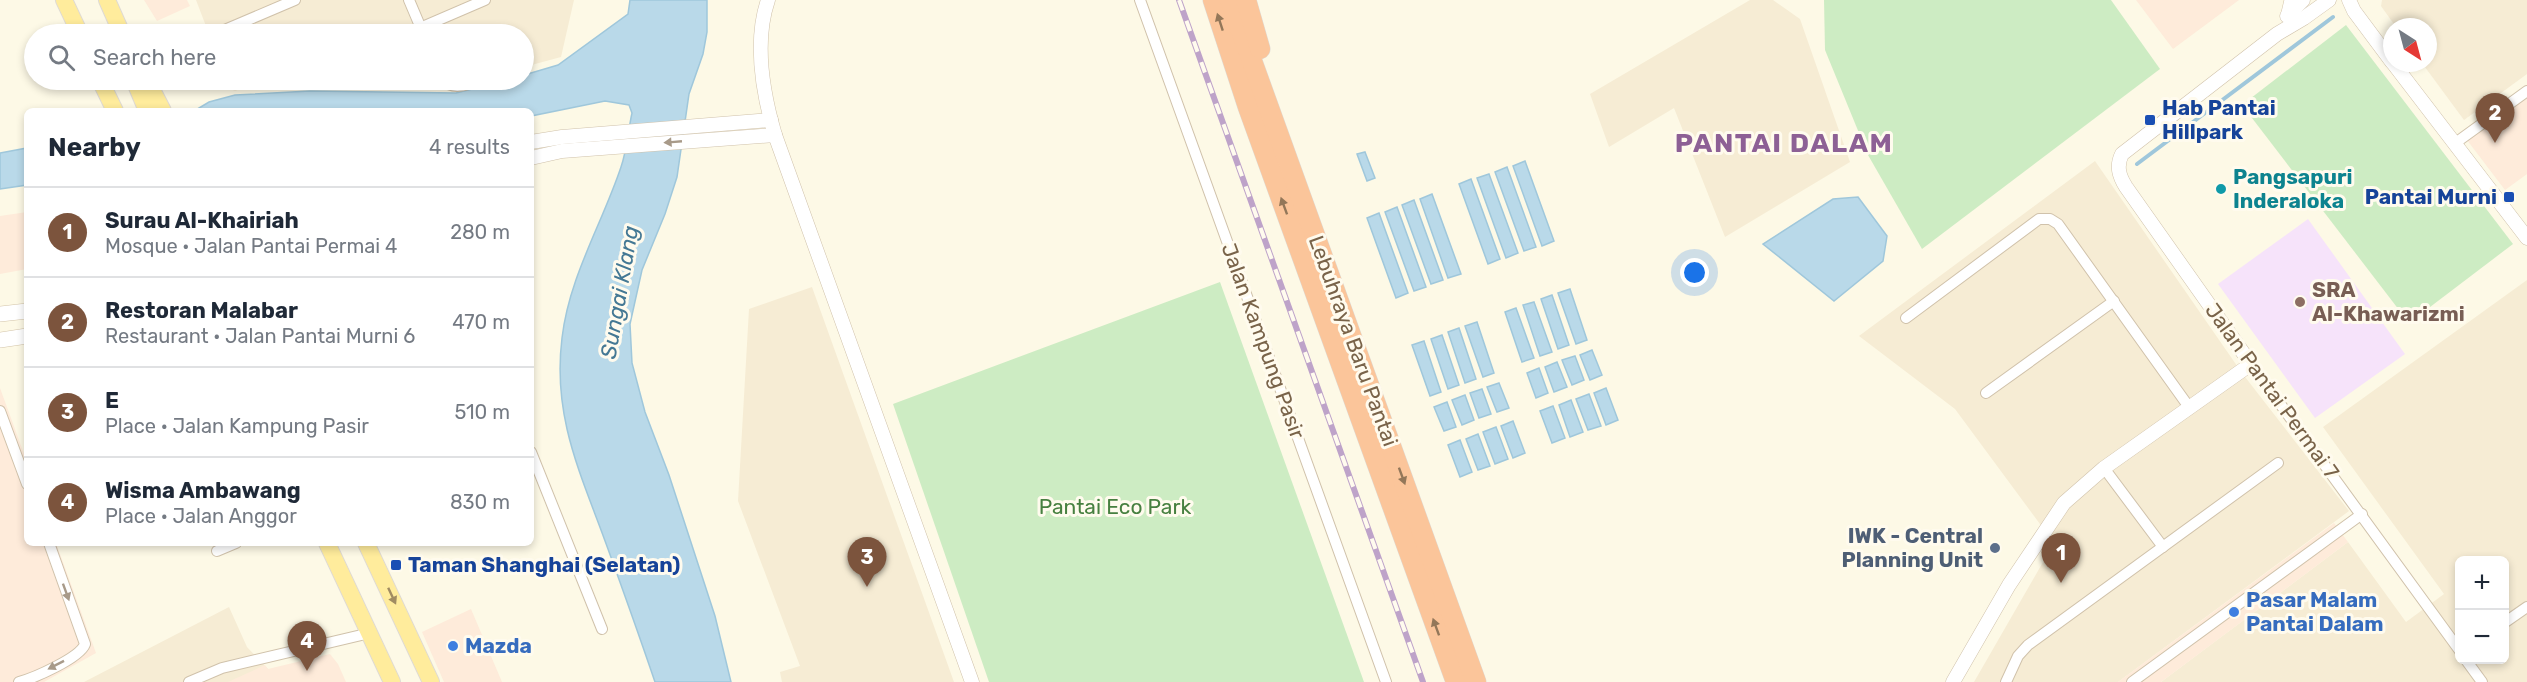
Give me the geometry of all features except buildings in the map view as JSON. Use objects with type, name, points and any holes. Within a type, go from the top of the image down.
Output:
[{"type":"highway","name":"Lebuhraya Baru Pantai","points":[[1213,0],[1248,107],[1456,682]]},
{"type":"highway","name":"Lebuhraya Baru Pantai","points":[[1230,0],[1476,682]]},
{"type":"highway","points":[[1246,0],[1272,98],[1281,144]]},
{"type":"main road","points":[[64,0],[75,24]]},
{"type":"main road","points":[[107,0],[118,24]]},
{"type":"main road","points":[[105,90],[114,108]]},
{"type":"main road","points":[[142,90],[155,108]]},
{"type":"main road","points":[[150,90],[156,108]]},
{"type":"main road","points":[[0,314],[24,310]]},
{"type":"main road","points":[[0,340],[24,336]]},
{"type":"main road","points":[[328,546],[392,682]]},
{"type":"main road","points":[[367,546],[430,682]]},
{"type":"street","points":[[239,24],[295,0]]},
{"type":"street","points":[[409,0],[420,24]]},
{"type":"street","points":[[437,24],[485,0]]},
{"type":"street","points":[[768,0],[761,38],[771,120],[775,135],[972,682]]},
{"type":"street","name":"Jalan Kampung Pasir","points":[[1140,0],[1386,682]]},
{"type":"street","points":[[2277,34],[2290,6],[2303,0]]},
{"type":"street","points":[[2277,34],[2329,0]]},
{"type":"street","points":[[2337,0],[2351,5],[2383,49]]},
{"type":"street","name":"Jalan Pantai Permai 7","points":[[2277,34],[2122,154],[2118,167],[2121,180],[2251,364],[2455,644]]},
{"type":"street","points":[[2400,72],[2527,238]]},
{"type":"street","points":[[2454,144],[2527,91]]},
{"type":"street","points":[[730,131],[771,120]]},
{"type":"street","points":[[534,142],[562,144],[730,131],[775,135]]},
{"type":"street","points":[[534,157],[562,144]]},
{"type":"street","points":[[1906,318],[2039,219],[2050,219],[2058,224],[2189,407]]},
{"type":"street","points":[[1986,393],[2114,301]]},
{"type":"street","points":[[1953,682],[2045,529],[2064,503],[2104,468],[2251,364]]},
{"type":"street","points":[[0,411],[24,476]]},
{"type":"street","points":[[534,460],[602,630]]},
{"type":"street","points":[[2006,682],[2018,656],[2028,645],[2278,463]]},
{"type":"street","points":[[2104,468],[2163,547]]},
{"type":"street","points":[[2132,682],[2362,514]]},
{"type":"street","points":[[19,682],[31,679],[78,654],[84,644],[50,546]]},
{"type":"street","points":[[217,551],[229,546]]},
{"type":"street","points":[[2509,620],[2527,607]]},
{"type":"street","points":[[189,682],[222,668],[370,633]]},
{"type":"street","points":[[2469,664],[2482,682]]},
{"type":"shaded area","points":[[144,0],[187,0],[190,6],[157,21]]},
{"type":"shaded area","points":[[196,0],[574,0],[561,57],[534,64],[534,24],[205,24]]},
{"type":"shaded area","points":[[1750,0],[1773,0],[1800,19],[1850,162],[1725,237],[1674,108],[1609,147],[1590,94]]},
{"type":"shaded area","points":[[2136,0],[2239,0],[2173,49]]},
{"type":"shaded area","points":[[2382,0],[2527,0],[2527,74],[2464,120],[2429,72],[2437,72],[2437,18],[2390,18],[2381,6]]},
{"type":"shaded area","points":[[2527,96],[2527,174],[2505,190],[2467,140]]},
{"type":"shaded area","points":[[2095,161],[2242,373],[2349,511],[2118,682],[1974,682],[2054,543],[1955,409],[1859,336]]},
{"type":"shaded area","points":[[24,212],[24,270],[0,274],[0,216]]},
{"type":"shaded area","name":"SRA Al-Khawarizmi","points":[[2308,219],[2405,354],[2315,418],[2218,284]]},
{"type":"shaded area","points":[[2527,280],[2527,682],[2161,682],[2348,542],[2406,622],[2444,594],[2323,427]]},
{"type":"shaded area","points":[[812,287],[954,682],[782,682],[780,672],[800,666],[738,501],[749,309]]},
{"type":"shaded area","points":[[0,388],[24,454],[24,546],[57,546],[96,653],[44,682],[0,682]]},
{"type":"shaded area","name":"Pasar Malam Pantai Dalam","points":[[2334,523],[2348,542],[2161,682],[2118,682]]},
{"type":"shaded area","points":[[229,607],[247,647],[268,669],[273,682],[84,682]]},
{"type":"shaded area","points":[[471,609],[502,682],[444,682],[422,632]]},
{"type":"shaded area","points":[[330,654],[338,664],[346,682],[228,682],[265,665],[268,669]]},
{"type":"green space","points":[[1824,0],[2111,0],[2160,69],[1922,249],[1868,155],[1825,50]]},
{"type":"green space","points":[[2346,25],[2513,244],[2409,323],[2242,105]]},
{"type":"green space","name":"Pantai Eco Park","points":[[1220,282],[1364,682],[989,682],[893,404]]},
{"type":"water","name":"Sungai Klang","points":[[630,0],[707,0],[707,32],[703,54],[689,94],[677,177],[665,214],[642,270],[630,324],[632,363],[645,412],[669,475],[715,616],[731,682],[655,682],[579,472],[565,421],[560,367],[566,315],[579,272],[623,161],[632,113],[629,105],[605,101],[534,115],[534,108],[199,108],[209,102],[235,95],[310,91],[456,93],[468,90],[534,90],[534,72],[558,65],[628,14]]},
{"type":"water","points":[[24,149],[24,185],[0,189],[0,153]]},
{"type":"water","points":[[1365,152],[1375,178],[1367,181],[1357,154]]},
{"type":"water","points":[[1525,161],[1554,241],[1542,246],[1513,166]]},
{"type":"water","points":[[1507,167],[1536,247],[1524,251],[1495,172]]},
{"type":"water","points":[[1489,174],[1518,253],[1506,258],[1477,178]]},
{"type":"water","points":[[1471,179],[1500,259],[1488,264],[1459,184]]},
{"type":"water","points":[[1432,194],[1461,274],[1448,278],[1420,199]]},
{"type":"water","points":[[1858,197],[1887,236],[1883,261],[1834,301],[1763,244],[1833,199]]},
{"type":"water","points":[[1414,200],[1443,280],[1431,284],[1402,205]]},
{"type":"water","points":[[1397,207],[1426,287],[1414,291],[1385,212]]},
{"type":"water","points":[[1379,213],[1408,293],[1396,298],[1367,218]]},
{"type":"water","points":[[1570,289],[1587,340],[1576,344],[1558,293]]},
{"type":"water","points":[[1552,295],[1569,345],[1558,349],[1541,299]]},
{"type":"water","points":[[1534,302],[1552,352],[1540,356],[1523,305]]},
{"type":"water","points":[[1516,308],[1534,358],[1522,362],[1505,312]]},
{"type":"water","points":[[1477,322],[1494,373],[1483,377],[1465,326]]},
{"type":"water","points":[[1459,328],[1476,379],[1465,383],[1448,332]]},
{"type":"water","points":[[1442,335],[1459,385],[1448,389],[1431,339]]},
{"type":"water","points":[[1424,341],[1441,392],[1430,396],[1412,345]]},
{"type":"water","points":[[1592,350],[1602,375],[1590,380],[1580,355]]},
{"type":"water","points":[[1575,356],[1584,380],[1572,385],[1562,360]]},
{"type":"water","points":[[1557,362],[1567,387],[1554,392],[1545,367]]},
{"type":"water","points":[[1539,368],[1548,393],[1536,398],[1527,373]]},
{"type":"water","points":[[1499,383],[1509,408],[1497,412],[1487,387]]},
{"type":"water","points":[[1606,388],[1618,420],[1606,425],[1594,393]]},
{"type":"water","points":[[1482,389],[1491,414],[1479,418],[1470,393]]},
{"type":"water","points":[[1589,394],[1601,426],[1588,430],[1576,399]]},
{"type":"water","points":[[1465,395],[1474,420],[1462,425],[1452,400]]},
{"type":"water","points":[[1571,400],[1583,432],[1570,437],[1559,405]]},
{"type":"water","points":[[1447,402],[1456,427],[1444,431],[1434,407]]},
{"type":"water","points":[[1553,406],[1565,438],[1552,443],[1540,411]]},
{"type":"water","points":[[1513,421],[1525,453],[1513,458],[1501,426]]},
{"type":"water","points":[[1496,427],[1508,459],[1495,464],[1483,432]]},
{"type":"water","points":[[1478,434],[1490,466],[1478,470],[1466,439]]},
{"type":"water","points":[[1460,440],[1472,472],[1460,477],[1448,445]]},
{"type":"waterway","points":[[2137,164],[2333,17]]},
{"type":"railway","points":[[1179,0],[1423,682]]},
{"type":"place","name":"Hab Pantai Hillpark","points":[[2150,120]]},
{"type":"place","name":"Restoran Malabar","points":[[2495,143]]},
{"type":"place","name":"Pangsapuri Inderaloka","points":[[2221,189]]},
{"type":"place","name":"Pantai Murni","points":[[2509,197]]},
{"type":"place","name":"SRA Al-Khawarizmi","points":[[2300,302]]},
{"type":"place","name":"IWK - Central Planning Unit","points":[[1995,548]]},
{"type":"place","name":"Taman Shanghai (Selatan)","points":[[396,565]]},
{"type":"place","name":"Surau Al-Khairiah","points":[[2061,583]]},
{"type":"place","name":"E","points":[[867,587]]},
{"type":"place","name":"Pasar Malam Pantai Dalam","points":[[2234,612]]},
{"type":"place","name":"Mazda","points":[[453,646]]},
{"type":"place","name":"Wisma Ambawang","points":[[307,671]]},
{"type":"district","name":"PANTAI DALAM","points":[[1784,143]]}]
